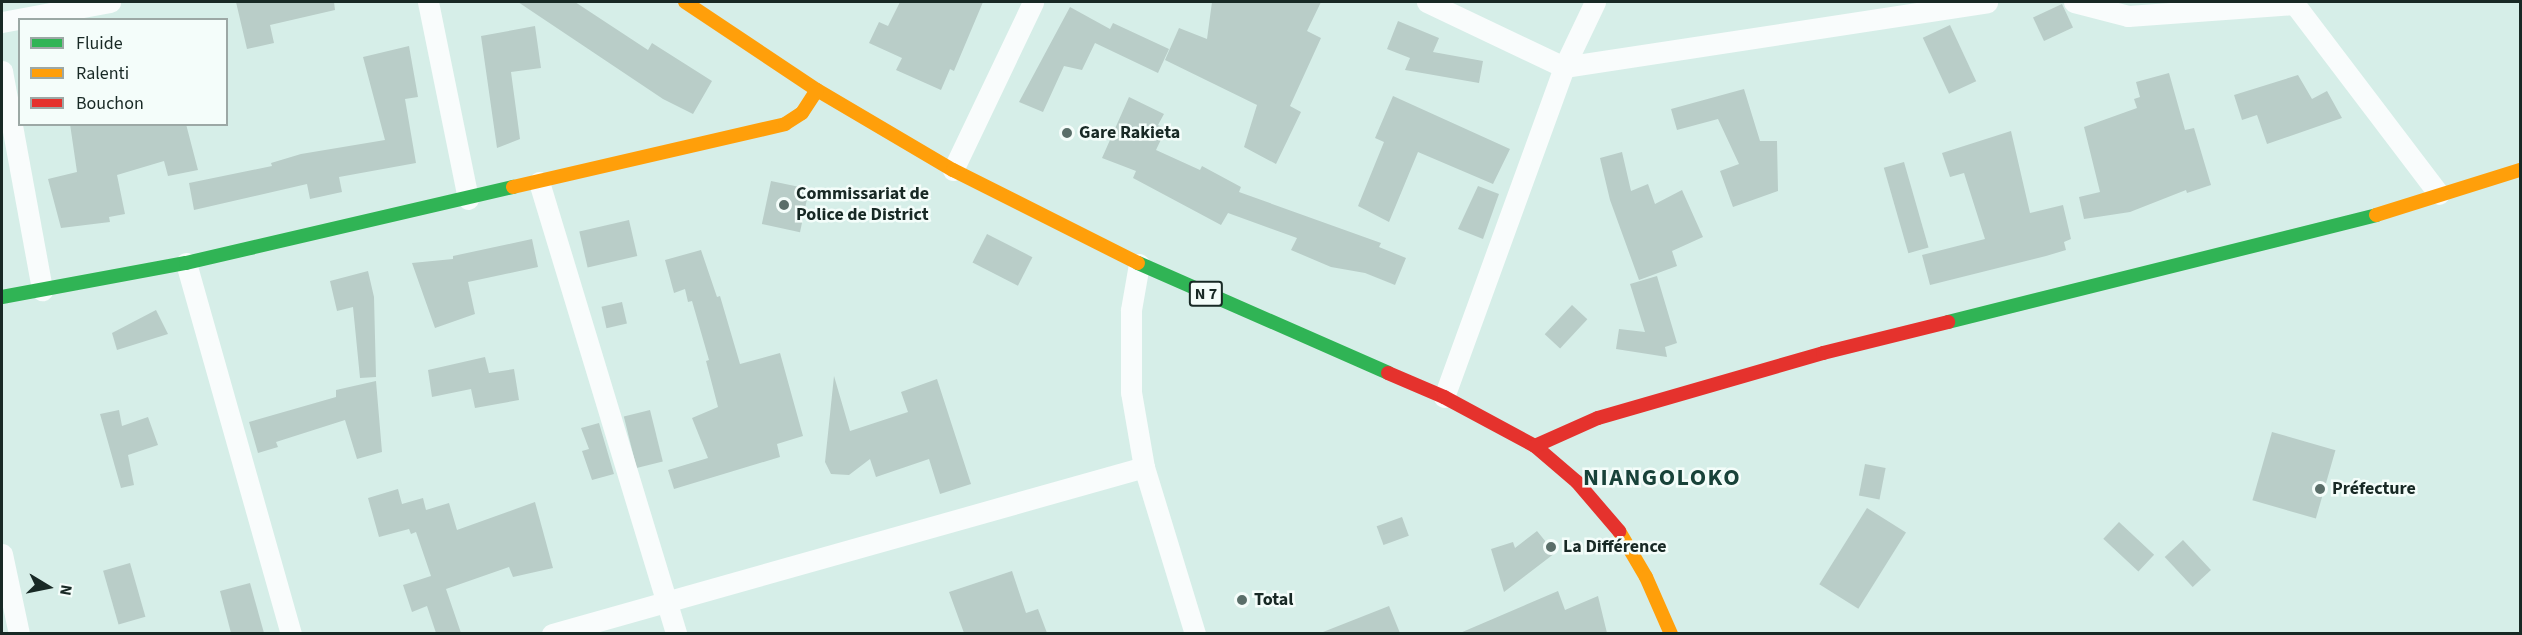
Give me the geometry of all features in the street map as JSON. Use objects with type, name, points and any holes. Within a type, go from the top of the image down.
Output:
[{"type":"main road","name":"N 7","points":[[685,2],[817,90],[953,170],[1139,264],[1444,397],[1535,446],[1577,482],[1615,523],[1646,576],[1671,633]]},
{"type":"main road","points":[[2,297],[186,263],[539,183],[785,124],[802,112],[817,90]]},
{"type":"main road","points":[[1535,446],[1598,418],[1822,353],[2332,228],[2520,170]]},
{"type":"street","points":[[24,18],[110,2]]},
{"type":"street","points":[[428,2],[468,199]]},
{"type":"street","points":[[953,170],[1033,2]]},
{"type":"street","points":[[1426,2],[1564,67],[1987,2]]},
{"type":"street","points":[[1444,397],[1564,67],[1595,2]]},
{"type":"street","points":[[2074,2],[2128,16],[2293,2],[2439,194]]},
{"type":"street","points":[[2,22],[18,19]]},
{"type":"street","points":[[2,71],[42,290]]},
{"type":"street","points":[[539,183],[676,633]]},
{"type":"street","points":[[186,263],[291,633]]},
{"type":"street","points":[[1139,264],[1131,310],[1131,392],[1144,467],[1195,633]]},
{"type":"street","points":[[552,633],[666,603],[1144,467]]},
{"type":"street","points":[[2,554],[19,633]]},
{"type":"building","points":[[236,2],[334,2],[335,10],[270,25],[274,43],[247,49]]},
{"type":"building","points":[[518,2],[575,2],[648,50],[652,43],[712,81],[693,114],[663,99]]},
{"type":"building","points":[[900,2],[983,2],[954,71],[950,69],[941,90],[896,70],[902,58],[869,43],[879,22],[888,26]]},
{"type":"building","points":[[1212,2],[1321,2],[1307,31],[1321,38],[1290,106],[1301,112],[1276,164],[1244,147],[1257,105],[1165,60],[1179,28],[1207,39]]},
{"type":"building","points":[[2062,4],[2073,28],[2044,41],[2033,18]]},
{"type":"building","points":[[1070,7],[1110,29],[1113,23],[1169,49],[1158,73],[1095,43],[1082,70],[1064,66],[1043,112],[1019,102]]},
{"type":"building","points":[[1398,21],[1439,38],[1433,52],[1483,61],[1479,83],[1405,70],[1410,58],[1387,49]]},
{"type":"building","points":[[1950,25],[1976,81],[1949,94],[1923,38]]},
{"type":"building","points":[[535,26],[541,68],[511,72],[520,139],[497,148],[481,36]]},
{"type":"building","points":[[409,46],[418,97],[405,99],[416,163],[339,177],[342,192],[310,199],[307,184],[194,210],[189,183],[272,166],[271,163],[301,154],[385,140],[363,57]]},
{"type":"building","points":[[2169,73],[2185,130],[2194,128],[2211,185],[2187,193],[2186,190],[2130,212],[2084,219],[2079,197],[2100,192],[2084,127],[2137,108],[2134,99],[2140,97],[2136,82]]},
{"type":"building","points":[[2298,75],[2312,99],[2327,91],[2342,118],[2267,144],[2257,115],[2242,120],[2234,95]]},
{"type":"building","points":[[1744,89],[1760,141],[1777,141],[1778,191],[1733,207],[1720,171],[1739,164],[1718,119],[1677,130],[1671,109]]},
{"type":"building","points":[[1393,96],[1510,149],[1493,184],[1418,152],[1389,222],[1358,206],[1384,142],[1375,138]]},
{"type":"building","points":[[1129,97],[1164,114],[1158,125],[1166,129],[1156,150],[1200,170],[1202,166],[1241,187],[1239,192],[1381,243],[1379,247],[1406,258],[1395,285],[1365,273],[1331,267],[1291,250],[1297,238],[1228,213],[1221,225],[1133,178],[1136,171],[1102,158]]},
{"type":"building","points":[[70,126],[187,126],[198,170],[168,176],[164,161],[117,175],[125,214],[109,217],[110,222],[61,228],[48,179],[77,172]]},
{"type":"building","points":[[2011,131],[2030,213],[2063,205],[2071,239],[2064,242],[2066,250],[1930,285],[1922,255],[1985,239],[1964,173],[1950,177],[1942,153]]},
{"type":"building","points":[[1622,152],[1631,191],[1648,184],[1655,204],[1682,190],[1703,237],[1672,251],[1677,266],[1639,280],[1610,200],[1600,158]]},
{"type":"building","points":[[1904,162],[1929,248],[1908,253],[1884,168]]},
{"type":"building","points":[[771,181],[809,189],[800,232],[762,224]]},
{"type":"building","points":[[1478,186],[1499,194],[1483,239],[1458,229]]},
{"type":"building","points":[[629,220],[637,256],[588,268],[579,231]]},
{"type":"building","points":[[987,234],[1032,257],[1018,286],[972,263]]},
{"type":"building","points":[[532,239],[538,267],[468,282],[475,314],[435,328],[412,263],[453,259],[453,256]]},
{"type":"building","points":[[701,250],[717,297],[720,296],[740,364],[780,353],[803,436],[777,444],[780,457],[674,489],[668,470],[708,458],[692,418],[718,407],[706,361],[709,360],[692,301],[688,302],[685,289],[674,293],[665,260]]},
{"type":"building","points":[[368,271],[374,297],[376,377],[360,378],[353,307],[337,311],[330,281]]},
{"type":"building","points":[[1657,276],[1677,343],[1665,347],[1667,357],[1616,349],[1619,329],[1645,332],[1630,284]]},
{"type":"building","points":[[622,302],[627,323],[606,328],[602,307]]},
{"type":"building","points":[[1572,305],[1587,319],[1560,349],[1545,334]]},
{"type":"building","points":[[156,310],[168,334],[117,350],[112,333]]},
{"type":"building","points":[[485,357],[489,373],[514,369],[519,400],[475,408],[471,389],[432,397],[428,370]]},
{"type":"building","points":[[834,376],[850,431],[908,412],[901,392],[937,379],[971,484],[940,494],[929,459],[876,477],[870,459],[849,475],[831,474],[825,462]]},
{"type":"building","points":[[376,381],[382,452],[357,459],[345,420],[276,442],[278,447],[258,453],[249,422],[336,397],[336,390]]},
{"type":"building","points":[[119,410],[122,426],[148,417],[158,445],[128,455],[134,485],[121,488],[100,414]]},
{"type":"building","points":[[650,410],[663,461],[637,468],[624,417]]},
{"type":"building","points":[[599,423],[614,474],[592,480],[582,451],[589,449],[581,428]]},
{"type":"building","points":[[2272,432],[2335,450],[2316,518],[2252,500]]},
{"type":"building","points":[[1865,464],[1886,468],[1880,499],[1859,495]]},
{"type":"building","points":[[398,489],[402,504],[423,498],[426,510],[449,503],[457,530],[535,502],[553,568],[513,577],[509,567],[446,589],[461,633],[436,633],[427,606],[412,612],[403,585],[431,576],[416,532],[411,534],[409,529],[379,537],[368,498]]},
{"type":"building","points":[[1867,508],[1906,532],[1858,609],[1819,584]]},
{"type":"building","points":[[1402,517],[1409,536],[1383,545],[1377,526]]},
{"type":"building","points":[[2119,522],[2154,555],[2138,572],[2103,539]]},
{"type":"building","points":[[1537,531],[1555,553],[1504,592],[1491,549],[1513,542],[1515,548]]},
{"type":"building","points":[[2183,540],[2211,570],[2193,587],[2165,557]]},
{"type":"building","points":[[130,563],[145,617],[119,625],[103,571]]},
{"type":"building","points":[[1012,571],[1026,613],[1038,609],[1047,633],[964,633],[949,592]]},
{"type":"building","points":[[250,583],[264,633],[231,633],[220,591]]},
{"type":"building","points":[[1558,591],[1565,610],[1598,596],[1607,633],[1460,633]]},
{"type":"building","points":[[1389,606],[1400,633],[1323,633],[1323,632]]},
{"type":"traffic: fast","points":[[2,297],[186,263],[513,187]]},
{"type":"traffic: fast","points":[[1948,322],[2376,215]]},
{"type":"traffic: fast","points":[[1138,263],[1388,373]]},
{"type":"traffic: slow","points":[[685,2],[817,90],[953,170],[1138,263]]},
{"type":"traffic: slow","points":[[513,187],[785,124],[802,113],[817,90]]},
{"type":"traffic: slow","points":[[2376,215],[2520,170]]},
{"type":"traffic: slow","points":[[1619,531],[1646,577],[1671,634]]},
{"type":"traffic: jam","points":[[1535,446],[1598,418],[1823,353],[1948,322]]},
{"type":"traffic: jam","points":[[1388,373],[1444,397],[1535,446],[1577,482],[1619,531]]},
{"type":"place","name":"Gare Rakieta","points":[[1067,133]]},
{"type":"place","name":"Commissariat de Police de District","points":[[784,205]]},
{"type":"place","name":"Préfecture","points":[[2320,489]]},
{"type":"place","name":"La Différence","points":[[1551,547]]},
{"type":"place","name":"Total","points":[[1242,600]]},
{"type":"district","name":"NIANGOLOKO","points":[[1662,478]]}]
